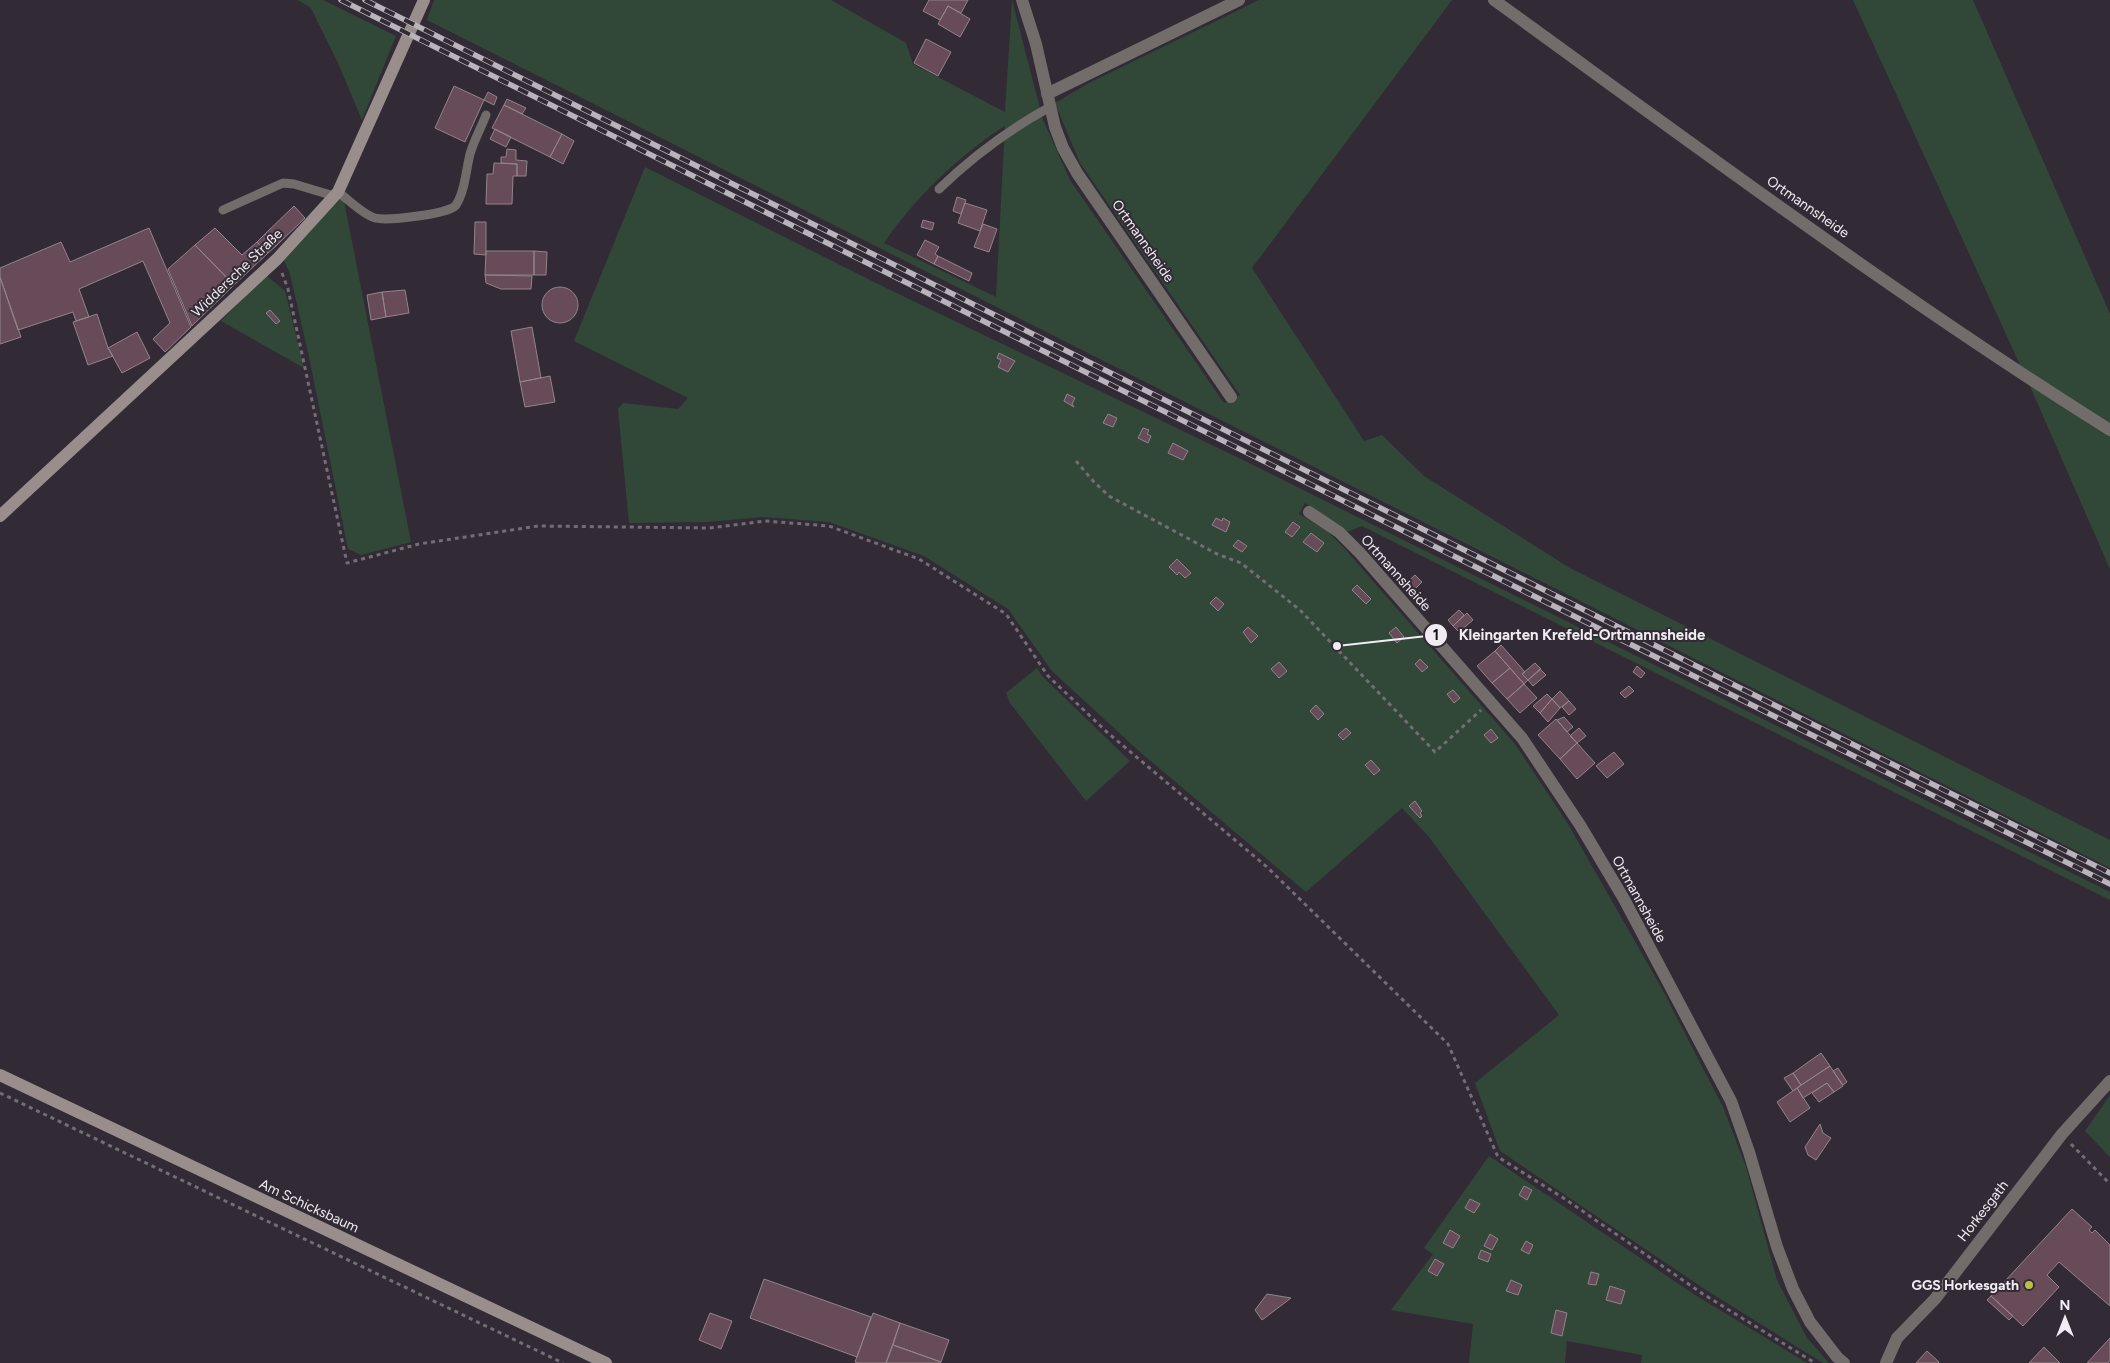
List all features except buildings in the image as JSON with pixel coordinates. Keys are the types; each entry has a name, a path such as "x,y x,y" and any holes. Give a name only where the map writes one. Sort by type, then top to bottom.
{"street":[{"name":"Widdersche Straße","path":"0,516 277,259 336,194 424,0"},
{"name":"Ortmannsheide","path":"1022,0 1036,44 1050,108 1063,148 1078,173 1231,397"},
{"path":"1047,94 1239,0"},
{"name":"Ortmannsheide","path":"1494,0 1740,178 1950,326 2036,384 2110,430"},
{"name":"Ortmannsheide","path":"1309,512 1339,532 1360,554 1522,738 1580,825 1624,899 1731,1101 1749,1152 1776,1247 1793,1289 1810,1322 1837,1357 1844,1363"},
{"name":"Am Schicksbaum","path":"0,1075 606,1363"},
{"name":"Horkesgath","path":"1886,1363 1886,1359 1897,1338 1935,1299 2062,1134 2110,1081"}],"lane":[{"path":"939,189 986,147 1016,126 1050,108"},
{"path":"223,210 283,183 336,194 367,214 382,219 407,218 450,211 456,207 471,151 486,115"}],"path":[{"path":"277,259 288,289 347,563 418,544 538,526 709,528 765,521 829,526 919,559 1006,614 1048,676 1108,733 1267,867 1448,1044 1498,1157 1565,1199 1703,1294 1815,1363"},
{"path":"1076,461 1109,496 1217,554 1242,563 1286,598 1300,610 1435,752 1490,702"},
{"path":"0,1093 563,1363"},
{"path":"2062,1134 2110,1184"}],"green space":[{"path":"298,0 323,0 396,36 362,120 338,63 311,8"},
{"path":"434,0 831,0 906,43 913,64 1005,112 1012,0 1043,120 1070,180 1224,403 1240,395 1080,163 1055,103 1089,83 1259,0 1452,0 1252,268 1364,441 1382,435 1424,476 1570,568 2110,840 2110,868 427,20","holes":["1005,126 996,297 884,243 896,226 939,178 971,150"]},
{"path":"1853,0 1973,0 2110,314 2110,424 2021,367"},
{"path":"645,167 880,285 1247,462 2110,892 2110,900 1362,526 1347,532 1305,503 1299,514 1326,530 1345,549 1515,744 1568,824 1661,987 1723,1107 1746,1167 1777,1280 1807,1338 1829,1363 1823,1363 1703,1288 1500,1151 1475,1083 1559,1015 1429,837 1402,808 1306,892 1140,752 1052,671 1008,609 924,556 829,522 763,517 708,522 629,523 618,409 623,403 678,409 688,398 574,341"},
{"path":"343,196 411,542 361,555 348,549 309,357 290,274 283,258"},
{"path":"266,275 285,291 304,368 221,321"},
{"path":"2029,384 2110,435 2110,569"},
{"path":"1037,668 1042,676 1130,761 1086,801 1010,703 1006,693"},
{"path":"2110,1095 2110,1157 2085,1131"},
{"path":"1489,1156 1695,1295 1807,1363 1641,1363 1642,1355 1567,1341 1565,1363 1469,1363 1473,1324 1391,1310 1433,1254 1424,1248"}],"railway":[{"path":"341,0 2110,884"},
{"path":"365,0 2110,873"}],"place":[{"name":"Kleingarten Krefeld-Ortmannsheide","path":"1337,646"},
{"name":"GGS Horkesgath","path":"2029,1285"}]}
